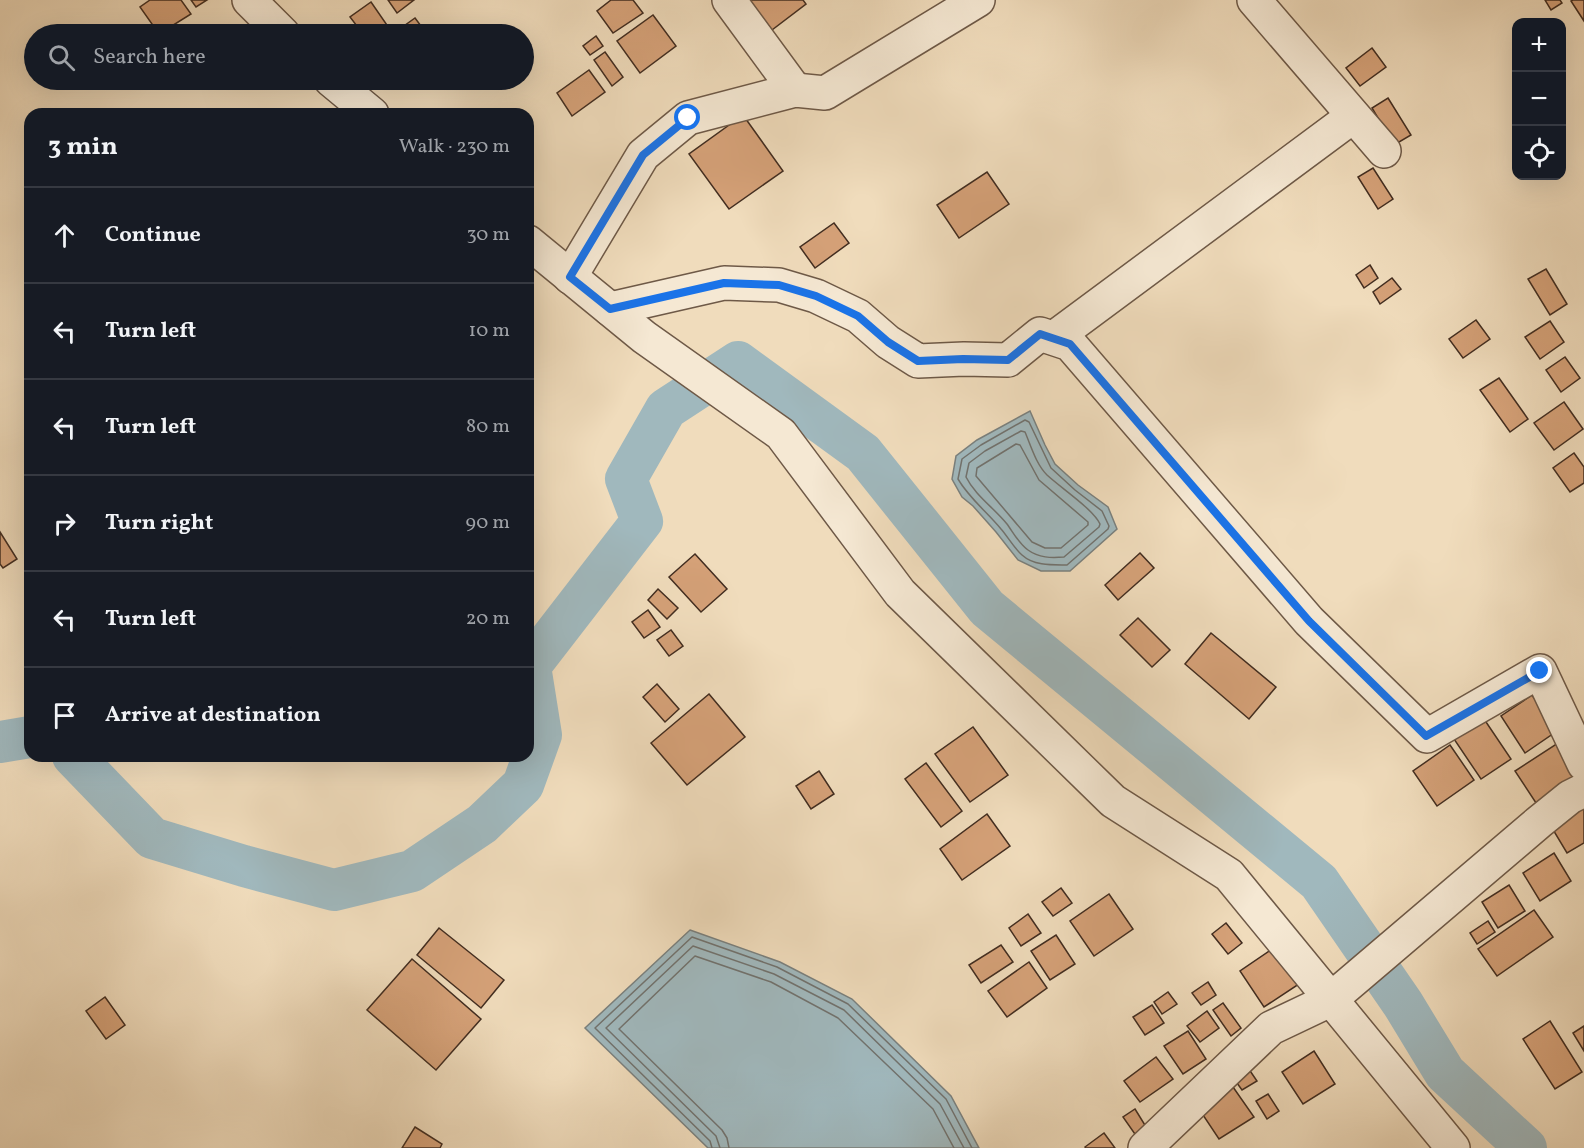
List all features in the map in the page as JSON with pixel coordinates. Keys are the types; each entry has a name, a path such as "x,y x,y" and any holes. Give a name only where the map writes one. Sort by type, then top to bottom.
{"street":[{"path":"249,0 273,24"},
{"path":"729,0 795,90"},
{"path":"570,277 643,155 688,118 795,90 825,93 978,0"},
{"path":"1254,0 1352,117 1384,151"},
{"path":"343,90 365,108"},
{"path":"1054,338 1352,117"},
{"path":"534,247 644,336 781,434 900,593 1113,801 1229,875 1453,1148"},
{"path":"610,309 724,283 779,285 816,296 858,316 888,342 918,361 1008,360 1040,334 1070,344 1309,621 1426,736 1540,671 1584,764"},
{"path":"1145,1148 1271,1028 1330,1000 1547,816 1570,797 1584,790"}],"water":[{"path":"1030,411 1055,464 1078,485 1108,507 1117,529 1070,571 1041,571 1018,560 973,506 962,497 952,479 956,456 977,440"},
{"path":"690,930 780,962 852,999 951,1096 979,1148 708,1148 585,1028"}],"building":[{"path":"150,0 181,0 191,14 175,24 152,24 140,7"},
{"path":"191,0 207,0 196,7"},
{"path":"388,0 414,0 397,13"},
{"path":"611,0 633,0 643,13 613,33 597,11"},
{"path":"744,0 803,0 806,4 768,33"},
{"path":"1545,0 1560,0 1562,3 1551,10"},
{"path":"1584,0 1584,21 1571,1"},
{"path":"371,2 386,24 355,24 350,17"},
{"path":"653,15 676,46 640,73 617,41"},
{"path":"415,18 420,24 407,24"},
{"path":"596,36 603,46 590,55 583,46"},
{"path":"1372,48 1386,67 1360,86 1346,68"},
{"path":"605,52 623,77 612,86 594,60"},
{"path":"589,70 605,92 572,116 557,93"},
{"path":"1388,98 1411,135 1394,145 1372,108"},
{"path":"743,115 783,171 729,209 689,154"},
{"path":"1373,168 1393,199 1378,209 1358,177"},
{"path":"987,172 1009,204 959,238 937,205"},
{"path":"834,223 849,243 815,268 800,247"},
{"path":"1370,265 1378,278 1364,288 1356,275"},
{"path":"1546,269 1567,304 1550,315 1528,279"},
{"path":"1392,278 1401,289 1380,304 1373,292"},
{"path":"1476,320 1490,339 1463,358 1449,339"},
{"path":"1550,321 1564,342 1540,359 1525,337"},
{"path":"1565,357 1580,378 1561,392 1546,370"},
{"path":"1499,378 1528,419 1510,432 1480,390"},
{"path":"1564,402 1583,429 1554,450 1534,423"},
{"path":"1574,453 1584,467 1584,483 1570,492 1553,468"},
{"path":"0,532 17,559 3,568 0,564"},
{"path":"1140,553 1154,568 1118,600 1105,585"},
{"path":"695,554 727,589 701,612 669,577"},
{"path":"658,589 678,608 667,619 648,600"},
{"path":"648,610 660,627 644,638 632,622"},
{"path":"1138,618 1170,650 1152,667 1120,635"},
{"path":"671,630 683,646 669,656 657,640"},
{"path":"1211,633 1276,687 1249,719 1185,664"},
{"path":"657,684 679,709 665,722 643,697"},
{"path":"709,694 745,737 687,785 651,743"},
{"path":"1532,695 1557,731 1525,753 1501,716"},
{"path":"1484,719 1511,759 1481,779 1454,739"},
{"path":"973,727 1008,775 970,802 935,754"},
{"path":"1558,743 1581,778 1538,806 1515,771"},
{"path":"1450,745 1474,780 1437,806 1413,771"},
{"path":"926,763 962,811 941,827 905,779"},
{"path":"819,771 834,794 811,809 796,786"},
{"path":"1584,802 1584,843 1567,853 1549,823"},
{"path":"987,814 1010,846 962,880 940,849"},
{"path":"1554,853 1571,881 1540,901 1523,873"},
{"path":"1509,885 1525,911 1498,928 1482,902"},
{"path":"1061,888 1072,903 1053,916 1042,902"},
{"path":"1109,894 1133,929 1094,956 1070,921"},
{"path":"1534,910 1553,937 1497,976 1478,949"},
{"path":"1028,914 1041,933 1021,946 1009,928"},
{"path":"1488,921 1495,932 1477,944 1470,933"},
{"path":"1226,923 1242,943 1228,954 1212,934"},
{"path":"439,928 504,980 481,1008 417,955"},
{"path":"1056,935 1075,964 1050,980 1031,951"},
{"path":"1001,945 1013,962 981,983 969,965"},
{"path":"1278,945 1302,982 1264,1007 1240,971"},
{"path":"412,959 481,1019 436,1070 367,1010"},
{"path":"1029,962 1047,988 1007,1017 988,991"},
{"path":"1208,982 1216,995 1201,1005 1192,993"},
{"path":"1168,992 1177,1004 1162,1014 1154,1002"},
{"path":"105,997 125,1025 106,1039 86,1011"},
{"path":"1223,1003 1241,1028 1231,1036 1213,1010"},
{"path":"1152,1005 1164,1023 1145,1035 1133,1017"},
{"path":"1207,1011 1219,1028 1200,1042 1187,1026"},
{"path":"1550,1021 1582,1072 1555,1089 1523,1039"},
{"path":"1584,1026 1584,1051 1573,1033"},
{"path":"1188,1031 1206,1059 1183,1074 1164,1046"},
{"path":"1314,1051 1335,1084 1303,1104 1282,1072"},
{"path":"1156,1057 1173,1079 1140,1102 1124,1081"},
{"path":"1244,1062 1257,1081 1242,1090 1229,1072"},
{"path":"1233,1087 1254,1117 1219,1139 1199,1109"},
{"path":"1268,1094 1279,1111 1267,1119 1256,1101"},
{"path":"1135,1109 1148,1130 1137,1137 1123,1117"},
{"path":"415,1127 442,1144 440,1148 402,1148"},
{"path":"1104,1133 1115,1148 1085,1147"}],"waterway":[{"path":"534,661 642,521 626,479 666,409 738,362 863,453 987,608 1319,882 1403,1004 1445,1073 1526,1148"},
{"path":"534,691 541,735 534,754"},
{"path":"0,742 24,738"},
{"path":"79,762 152,838 334,890 412,871 482,824 523,785 531,762"}],"route":[{"path":"688,118 643,155 570,277 610,309 724,283 779,285 816,296 858,316 888,342 918,361 1008,360 1040,334 1070,344 1309,621 1426,736 1540,671"}]}
